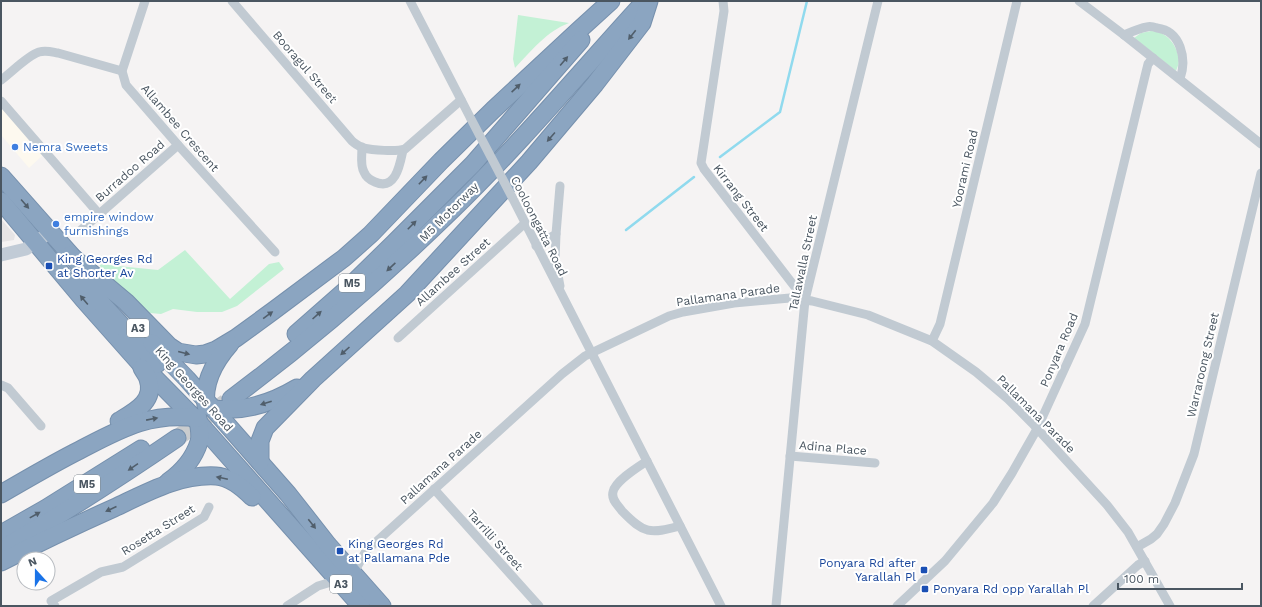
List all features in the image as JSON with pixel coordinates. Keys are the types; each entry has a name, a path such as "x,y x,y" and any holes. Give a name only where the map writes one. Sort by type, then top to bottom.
{"highway":[{"path":"70,255 126,302 169,346 178,352 196,355 205,354 216,350 236,338 349,253 371,234 441,161 493,110 578,31 613,1"},
{"name":"M5 Motorway","path":"613,1 552,75 473,164 346,290 226,396 262,376 373,284 453,209 528,131 645,1"},
{"path":"260,462 260,441 265,428 313,379 407,294 529,162 595,84 642,23 649,1"},
{"name":"King Georges Road","path":"1,176 70,255 187,379 202,413 297,534 321,561 346,577 382,606"},
{"name":"King Georges Road","path":"1,201 83,299 138,361 173,396 229,428 260,462 346,577 361,606"},
{"path":"160,488 175,477 185,467 193,455 199,442 206,384 215,364 223,352 236,338"},
{"path":"1,494 138,410 146,401 149,392 149,380 138,361"},
{"path":"29,477 117,430 142,421 171,416 258,406 281,397 313,379"},
{"path":"202,413 276,496 321,561"},
{"name":"M5","path":"1,534 174,433 77,504 1,549"},
{"path":"1,562 84,521 176,481 193,477 216,476 229,480 247,492 263,509 297,534"}],"street":[{"path":"1,80 32,56 39,52 48,51 58,52 122,71 145,1"},
{"name":"Booragul Street","path":"232,1 352,141 362,147"},
{"name":"Cooloongatta Road","path":"410,1 721,606"},
{"name":"Kirrang Street","path":"723,1 724,11 701,163 704,170 806,300"},
{"name":"Tallawalla Street","path":"776,606 806,300 878,1"},
{"name":"Yoorami Road","path":"932,341 940,324 1017,1"},
{"path":"1079,1 1261,144"},
{"path":"1124,35 1148,26 1165,29 1175,38 1182,54 1184,69 1180,79"},
{"name":"Ponyara Road","path":"897,606 945,561 983,516 1012,473 1037,429 1085,324 1148,64 1153,58"},
{"name":"Allambee Crescent","path":"122,71 126,85 275,252"},
{"path":"403,150 396,175 389,182 384,184 378,183 367,177 362,166 362,147 403,150 461,100"},
{"path":"1,102 99,214"},
{"name":"Burradoo Road","path":"80,231 178,145"},
{"name":"Warraroong Street","path":"1137,547 1157,534 1164,524 1175,503 1194,454 1261,173"},
{"path":"560,186 555,260 561,295"},
{"name":"Allambee Street","path":"398,338 524,224"},
{"path":"1,255 26,249 50,232"},
{"path":"536,246 556,234"},
{"name":"Pallamana Parade","path":"346,577 366,551 562,374 585,356 669,316 683,312 734,303 790,298 832,305 868,315 898,326 932,341 976,372 1008,399 1107,505 1128,532 1170,606"},
{"path":"1,385 8,388 41,426"},
{"name":"Adina Place","path":"790,456 875,463"},
{"path":"647,461 635,468 615,486 613,498 616,504 633,522 641,528 651,531 664,531 680,526"},
{"name":"Tarrilli Street","path":"434,489 539,606"},
{"name":"Rosetta Street","path":"53,604 101,572 123,567 204,517 209,507"},
{"path":"1093,606 1138,565 1145,561"},
{"path":"287,606 318,586 346,577"}],"shaded area":[{"path":"1,106 42,156 29,168 1,135"},
{"path":"1,219 15,235 14,240 1,242"}],"green space":[{"path":"518,15 569,23 546,36 515,68 513,59"},
{"path":"1151,31 1162,34 1171,40 1178,55 1179,61 1176,71 1134,38 1141,33"},
{"path":"185,250 230,299 269,264 279,262 284,269 237,306 222,312 197,312 173,309 161,314 150,313 103,271 99,264 158,270"}],"waterway":[{"path":"720,157 780,112 807,1"},
{"path":"626,230 694,177"}],"tunnel":[{"path":"177,438 226,402"}],"place":[{"name":"Nemra Sweets","path":"15,147"},
{"name":"empire window furnishings","path":"56,224"},
{"name":"King Georges Rd at Shorter Av","path":"49,266"},
{"name":"King Georges Rd at Pallamana Pde","path":"340,551"},
{"name":"Ponyara Rd after Yarallah Pl","path":"924,570"},
{"name":"Ponyara Rd opp Yarallah Pl","path":"925,589"}]}
